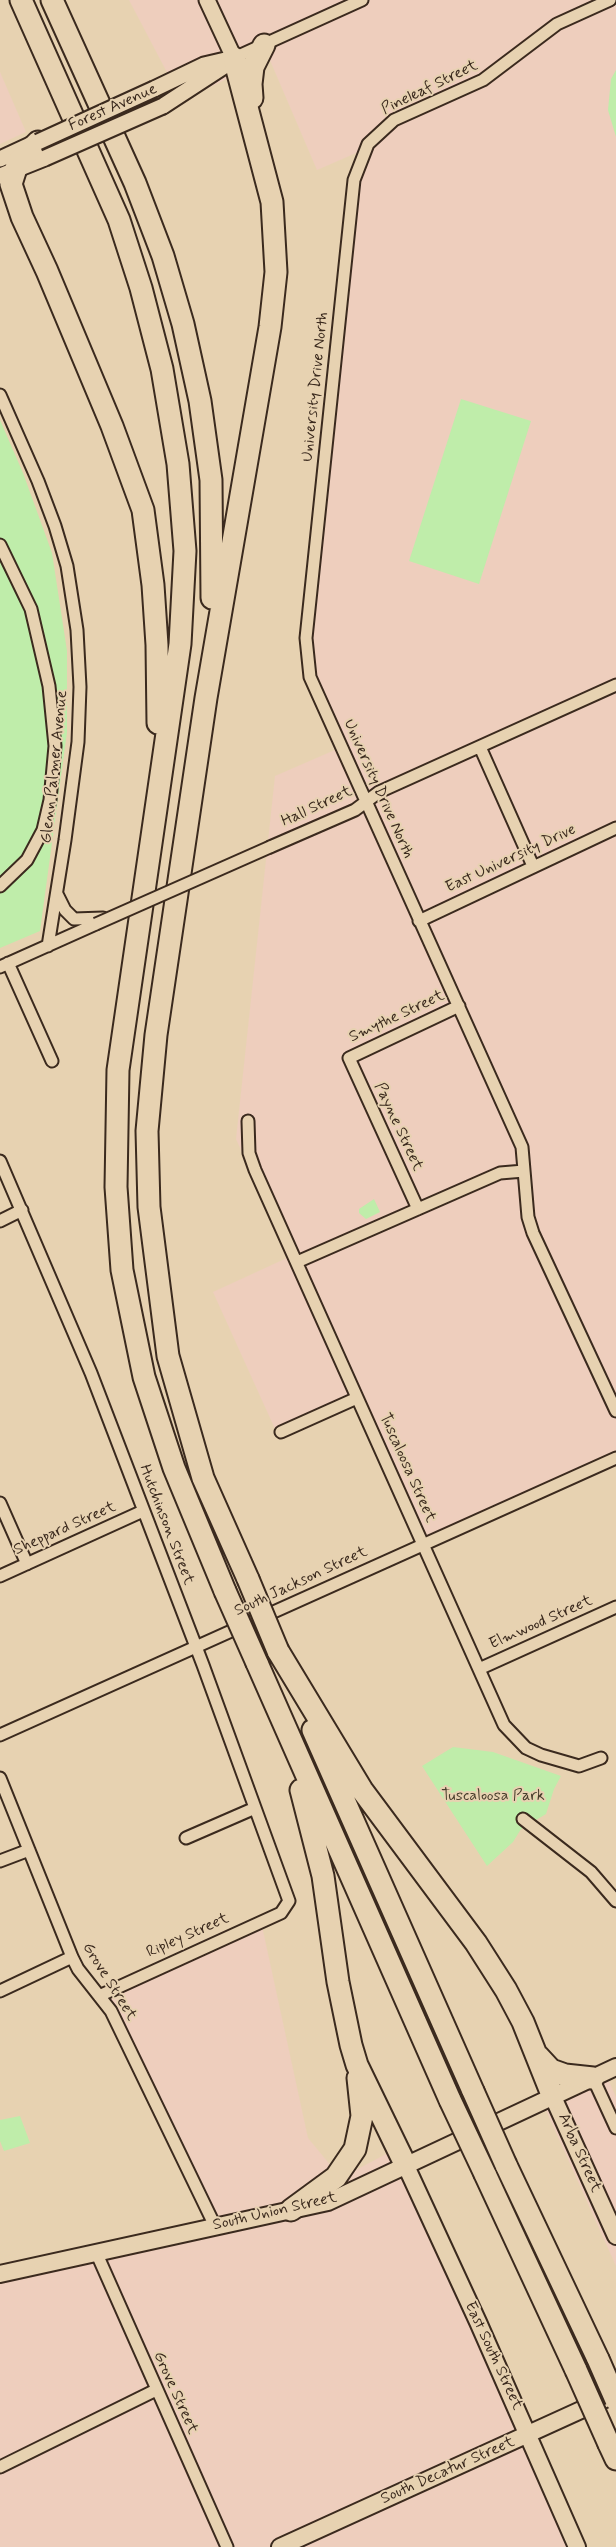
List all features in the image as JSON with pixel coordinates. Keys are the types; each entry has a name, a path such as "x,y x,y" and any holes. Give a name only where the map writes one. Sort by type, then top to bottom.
{"highway":[{"path":"20,0 119,220 141,288 162,369 178,464 185,551 180,644 118,1070 116,1187 122,1270 147,1386 174,1468 225,1591 450,2100 612,2451"},
{"path":"52,0 136,183 163,256 188,343 200,401 211,480 213,575 206,698"},
{"path":"255,136 250,84 253,67 264,45"},
{"path":"234,58 272,202 276,272 268,336 206,698 156,1035 148,1131 148,1207 168,1356 204,1478 278,1651 506,2165 616,2400"},
{"path":"42,150 5,169 14,195 112,426 143,510 153,586 157,645 158,727 153,821"},
{"path":"0,205 34,243"},
{"path":"278,1651 362,1790 491,1966 523,2022 554,2097"},
{"path":"280,1716 323,1876 340,1991 357,2065 362,2116 355,2148 348,2163 336,2177 291,2210"},
{"path":"536,2054 551,2070 565,2075 593,2078"},
{"path":"357,2065 406,2166"}],"main road":[{"name":"South Union Street","path":"0,2274 336,2199 616,2067"},
{"name":"Arba Street","path":"554,2097 616,2236"},
{"name":"East South Street","path":"406,2166 528,2434 577,2547"},
{"name":"South Decatur Street","path":"280,2547 616,2394"}],"street":[{"path":"207,0 234,58"},
{"name":"Forest Avenue","path":"42,150 154,89 204,65 234,58 362,0"},
{"name":"Pineleaf Street","path":"368,144 394,120 483,80 557,24 610,0"},
{"name":"Forest Avenue","path":"42,150 163,106 226,66 234,58"},
{"name":"University Drive North","path":"368,144 354,180 306,638 310,677 522,1147 528,1218 532,1233 616,1411"},
{"name":"Glenn Palmer Avenue","path":"0,395 38,481 55,526 67,566 77,630 80,687 78,742 48,946"},
{"path":"0,545 30,609 49,686 55,746 50,800 43,830 27,860 0,886"},
{"name":"Hall Street","path":"4,965 355,810 379,792 616,685"},
{"path":"480,746 533,866"},
{"name":"East University Drive","path":"419,920 616,828"},
{"name":"Hall Street","path":"57,894 65,910 74,919 112,917"},
{"path":"4,965 52,1061"},
{"name":"Smythe Street","path":"349,1058 459,1006"},
{"name":"Payne Street","path":"349,1058 418,1209"},
{"name":"Tuscaloosa Street","path":"248,1121 248,1153 504,1725 526,1748 541,1755 579,1766 601,1758"},
{"name":"Hutchinson Street","path":"0,1161 91,1373 288,1894 288,1905"},
{"path":"297,1262 500,1173 524,1171"},
{"path":"0,1221 22,1210"},
{"path":"281,1432 357,1398"},
{"name":"South Jackson Street","path":"0,1735 616,1458"},
{"path":"0,1503 27,1564"},
{"name":"Sheppard Street","path":"0,1576 143,1511"},
{"name":"Elmwood Street","path":"479,1669 616,1607"},
{"name":"Grove Street","path":"0,1778 72,1957 111,2011 215,2226"},
{"path":"186,1838 255,1808"},
{"path":"523,1818 590,1872 616,1901"},
{"path":"0,1862 28,1850"},
{"name":"Ripley Street","path":"99,1996 281,1913 288,1905"},
{"path":"0,1991 72,1957"},
{"path":"593,2078 616,2128"},
{"name":"Grove Street","path":"96,2252 227,2547"},
{"path":"0,2467 156,2390"}],"shaded area":[{"path":"129,0 616,0 616,1450 426,1537 361,1391 275,1429 213,1292 289,1257 236,1139 275,776 344,746 312,676 309,641 357,178 370,147 317,170 269,58 182,101"},
{"path":"0,72 26,132 0,144"},
{"path":"262,1926 308,2138 341,2178 403,2145 584,2547 0,2547 0,2268 208,2221 108,1995"},
{"path":"608,2079 616,2097 616,2266 545,2108"}],"green space":[{"path":"616,70 616,137 608,110 611,79"},
{"path":"461,399 531,421 479,584 409,561"},
{"path":"0,420 23,473 52,553 67,651 67,732 40,931 0,948"},
{"path":"374,1199 380,1212 366,1219 359,1213 359,1209"},
{"name":"Tuscaloosa Park","path":"453,1747 493,1752 561,1776 554,1789 546,1814 521,1829 513,1842 487,1866 422,1766"},
{"path":"20,2116 30,2143 4,2151 0,2141 0,2120"}]}
